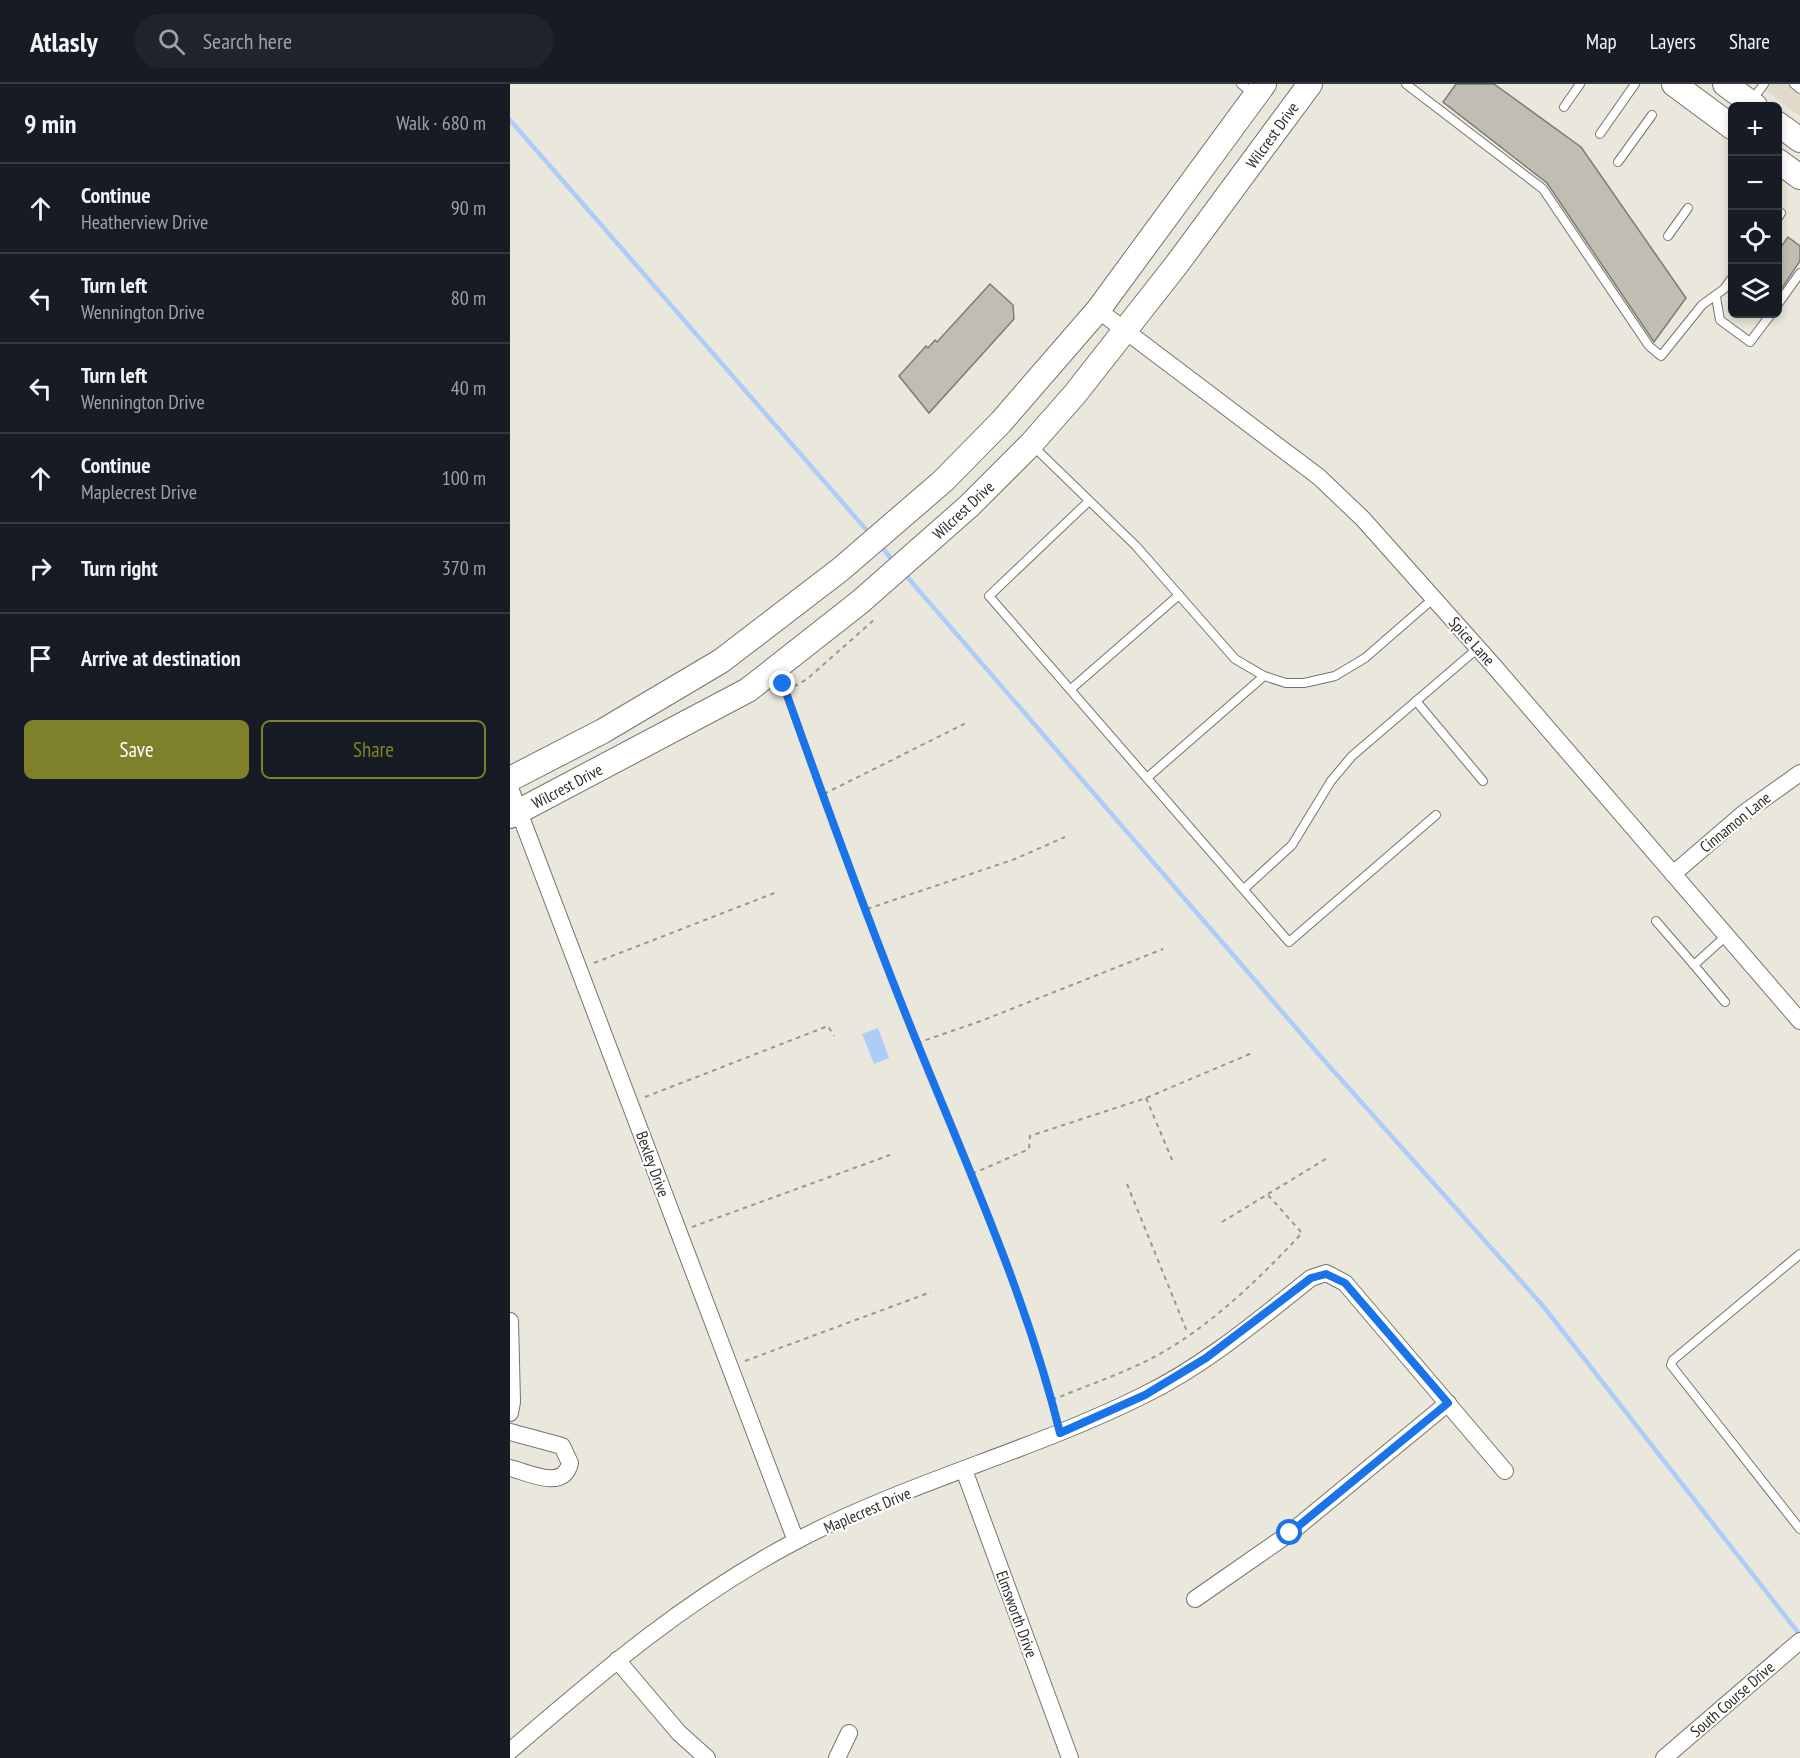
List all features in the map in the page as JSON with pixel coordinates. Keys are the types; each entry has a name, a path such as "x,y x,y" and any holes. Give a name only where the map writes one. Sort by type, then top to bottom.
{"main road":[{"name":"Wilcrest Drive","path":"515,813 748,690 866,596 969,506 1031,444 1126,330 1310,84"},
{"path":"1674,84 1728,125"},
{"path":"1725,84 1756,98"},
{"name":"Wilcrest Drive","path":"510,779 674,691 721,661 841,569 902,517 979,445 1098,310 1254,88"},
{"path":"1254,88 1287,114"},
{"path":"1782,127 1800,140"},
{"path":"1782,164 1800,177"},
{"path":"674,691 676,728"}],"street":[{"name":"Spice Lane","path":"1098,310 1319,477 1363,519 1478,648 1800,1021"},
{"name":"Cinnamon Lane","path":"1673,874 1744,813 1800,773"},
{"name":"Bexley Drive","path":"510,788 515,813 580,968 796,1541"},
{"name":"Maplecrest Drive","path":"510,1751 617,1660 706,1592 796,1541 898,1495 1060,1433 1145,1395 1206,1358 1311,1278 1326,1274 1345,1283 1505,1471"},
{"path":"510,1321 513,1402 510,1413"},
{"path":"1195,1599 1290,1533 1448,1403"},
{"path":"510,1432 562,1446 570,1463 568,1472 561,1478 552,1479 510,1468"},
{"name":"Elmsworth Drive","path":"964,1470 1070,1758"},
{"name":"South Course Drive","path":"1664,1758 1800,1641"},
{"path":"617,1660 679,1733 707,1758"},
{"path":"837,1758 849,1734"}],"lane":[{"path":"1406,84 1543,189 1649,346 1661,356 1702,305 1716,297 1728,283"},
{"path":"1564,107 1580,84"},
{"path":"1600,134 1635,84"},
{"path":"1794,84 1800,89"},
{"path":"1618,162 1652,115"},
{"path":"1668,236 1688,208"},
{"path":"1782,298 1800,273"},
{"path":"1716,297 1720,320 1750,342 1768,318"},
{"path":"1031,444 1136,546 1235,659 1264,676 1286,683 1304,683 1335,676 1365,658 1434,598"},
{"path":"1089,501 989,596 1289,942 1436,816"},
{"path":"1071,689 1179,595"},
{"path":"1244,889 1292,844 1340,768 1478,648"},
{"path":"1148,777 1264,676"},
{"path":"1416,701 1483,781"},
{"path":"1656,921 1725,1002"},
{"path":"1694,965 1726,936"},
{"path":"1800,1254 1673,1360 1671,1365 1800,1529"}],"path":[{"path":"786,691 807,679 875,619"},
{"path":"773,671 786,691 917,1043 972,1174 1031,1331 1060,1433"},
{"path":"824,794 966,723"},
{"path":"867,909 1015,859 1065,837"},
{"path":"580,968 777,892"},
{"path":"917,1043 981,1021 1163,950"},
{"path":"631,1103 828,1026 834,1036"},
{"path":"972,1174 1029,1149 1030,1136 1146,1098 1252,1053"},
{"path":"1146,1098 1173,1162"},
{"path":"678,1232 890,1155"},
{"path":"1222,1222 1329,1157"},
{"path":"1127,1184 1188,1335"},
{"path":"1052,1400 1154,1357 1188,1335 1256,1281 1302,1233 1268,1195"},
{"path":"730,1367 931,1292"}],"shaded area":[{"path":"1757,84 1800,84 1800,116"}],"water":[{"path":"878,1028 889,1058 874,1064 862,1034"}],"building":[{"path":"1456,84 1494,84 1581,147 1686,298 1654,342 1547,183 1443,102"},
{"path":"1788,237 1800,246 1800,261 1782,288 1782,264 1782,245"},
{"path":"990,284 1013,305 1014,319 929,413 899,376 926,346 928,348 935,340 937,342"}],"waterway":[{"path":"510,120 870,534"},
{"path":"880,545 894,562"},
{"path":"903,572 1322,1058 1543,1306 1800,1635"}],"route":[{"path":"783,684 917,1043 972,1174 1031,1331 1060,1433 1145,1395 1235,1338 1311,1278 1326,1274 1345,1283 1448,1403 1290,1533"}]}
